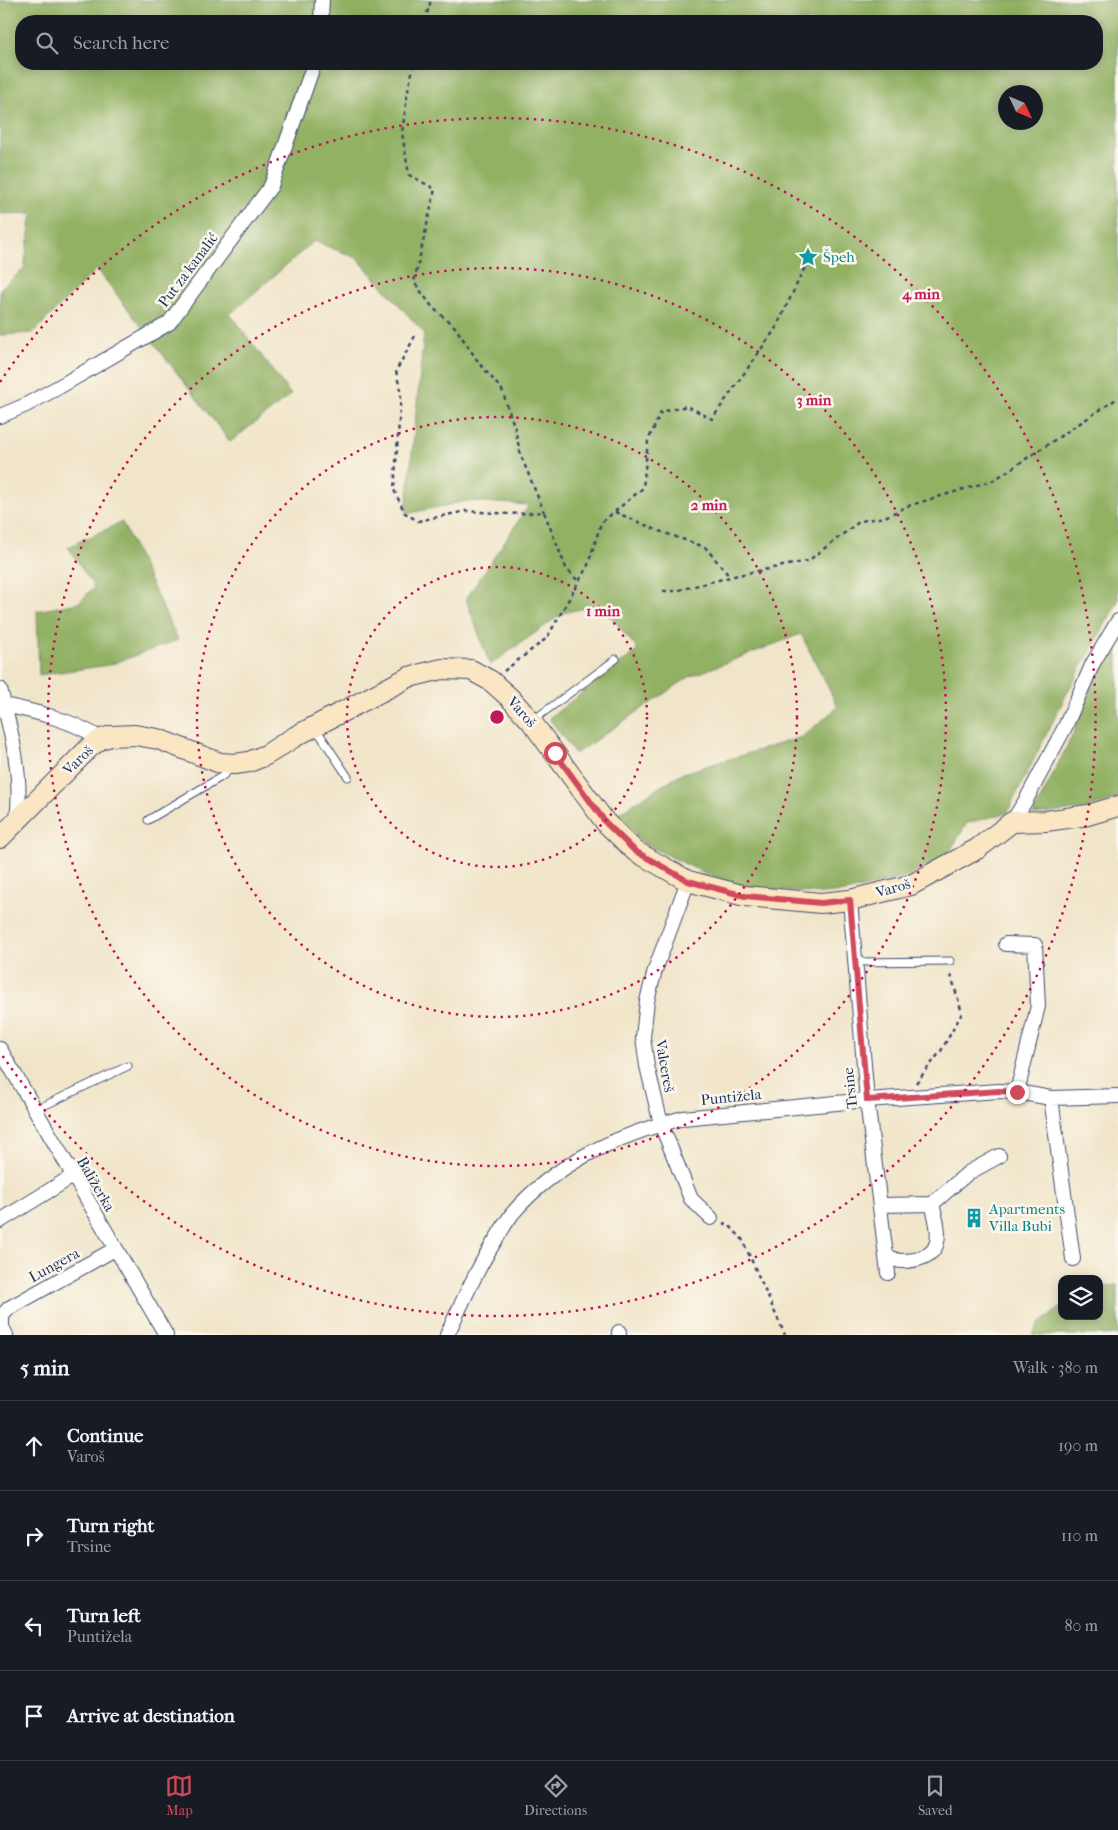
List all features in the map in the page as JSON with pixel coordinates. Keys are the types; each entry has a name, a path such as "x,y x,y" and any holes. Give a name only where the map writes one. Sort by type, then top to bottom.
{"main road":[{"name":"Varoš","path":"0,838 90,747 101,739 122,735 150,738 220,763 235,764 249,762 266,755 410,677 442,669 471,670 491,681 532,721 606,823 635,851 688,881 745,896 821,903 850,900 911,885 976,849 1012,822"},
{"path":"1012,822 1046,822 1088,815 1118,806"}],"street":[{"path":"321,15 322,0"},
{"name":"Put za kanalić","path":"0,416 26,405 169,323 271,186 312,70"},
{"path":"1012,822 1026,800 1065,727 1093,663 1118,621"},
{"path":"0,689 2,705 14,746 20,800 18,820"},
{"path":"2,705 40,713 85,730 101,739"},
{"name":"Valcereš","path":"688,881 654,970 647,1001 643,1037 647,1066 661,1124 691,1199 711,1218"},
{"name":"Trsine","path":"850,900 867,1100 888,1273"},
{"path":"1006,944 1035,945 1038,1006 1017,1092"},
{"name":"Baližerka","path":"0,1049 166,1335"},
{"name":"Puntižela","path":"447,1335 480,1264 512,1214 549,1178 599,1147 661,1124 684,1118 867,1100 999,1091 1051,1098 1118,1096"},
{"path":"1051,1098 1072,1259"},
{"path":"881,1205 932,1204 968,1174 998,1156"},
{"path":"0,1221 73,1176"},
{"path":"887,1256 901,1261 921,1259 932,1252 937,1243 938,1226 932,1204"},
{"name":"Lungera","path":"6,1335 2,1326 2,1316 9,1308 115,1249"}],"lane":[{"path":"532,721 616,659"},
{"path":"315,727 348,776"},
{"path":"148,820 221,778 235,764"},
{"path":"856,962 950,961"},
{"path":"34,1110 128,1066"}],"path":[{"path":"427,15 431,0"},
{"path":"413,70 402,133 409,175 435,189 414,282 433,308 455,327 479,363 502,390 516,429 521,456 566,568 579,582"},
{"path":"491,681 546,638 588,565 601,523 643,488 648,441 662,412 687,406 712,419 776,328 805,267"},
{"path":"415,336 396,371 401,394 394,490 405,513 418,521 466,511 510,514 544,512"},
{"path":"663,591 675,591 730,576 808,561 860,521 885,518 908,506 994,480 1118,398"},
{"path":"615,512 659,531 705,547 730,576"},
{"path":"906,1097 941,1051 962,1013 951,976"},
{"path":"711,1218 729,1225 742,1239 785,1335"}],"green space":[{"path":"0,0 1118,0 1118,601 1065,697 1007,813 967,823 947,856 907,877 845,892 822,894 742,888 694,868 643,843 617,814 680,774 802,737 838,707 801,634 689,677 575,754 549,718 638,650 601,604 563,613 490,665 466,599 529,505 467,501 406,514 424,333 357,258 314,241 230,314 291,395 230,442 97,269 33,333 0,335 0,289 24,269 32,213 0,214"},
{"path":"122,522 178,640 109,665 39,675 37,611 78,603 94,587 68,547"},
{"path":"1117,648 1118,799 1084,809 1033,815 1072,736 1098,670"},
{"path":"1118,1285 1118,1335 1033,1335 1039,1323 1058,1310 1058,1320 1103,1320 1103,1287"}],"place":[{"name":"Špeh","path":"808,257"},
{"name":"Apartments Villa Bubi","path":"974,1218"}],"route":[{"path":"555,753 606,823 635,851 688,881 745,896 821,903 850,900 867,1100 999,1091 1017,1092"}]}
